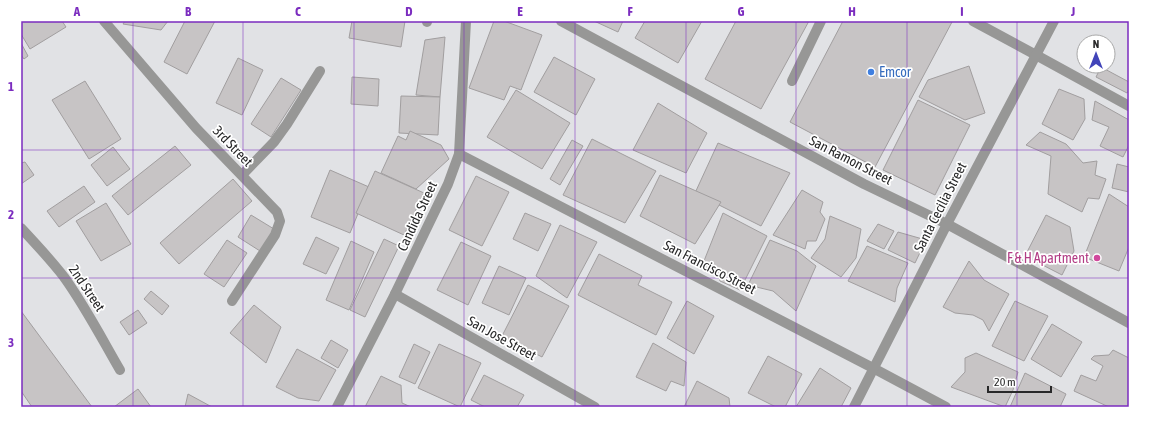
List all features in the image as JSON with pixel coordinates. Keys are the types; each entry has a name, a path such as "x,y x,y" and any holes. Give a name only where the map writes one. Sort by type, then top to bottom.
{"street":[{"name":"3rd Street","path":"104,21 196,128 277,212 280,221 275,235 232,301"},
{"name":"Candida Street","path":"337,407 395,294 448,184 459,154 466,21"},
{"name":"San Ramon Street","path":"561,21 864,184 947,224 1129,323"},
{"path":"792,81 821,21"},
{"path":"973,21 1129,106"},
{"name":"Santa Cecilia Street","path":"854,407 947,224 1054,21"},
{"path":"242,175 274,142 320,71"},
{"name":"San Francisco Street","path":"459,154 946,407"},
{"name":"2nd Street","path":"21,228 64,277 87,312 120,370"},
{"name":"San Jose Street","path":"395,294 595,407"}],"building":[{"path":"21,21 62,21 66,27 30,49 21,34"},
{"path":"125,21 168,21 161,30 123,24"},
{"path":"185,21 215,21 187,74 164,62"},
{"path":"352,21 405,21 401,47 349,38"},
{"path":"494,21 504,21 542,35 521,90 510,86 504,100 469,88"},
{"path":"594,21 623,21 618,32"},
{"path":"645,21 702,21 678,63 635,38"},
{"path":"736,21 809,21 761,109 705,79"},
{"name":"Emcor","path":"843,21 952,22 875,167 790,122"},
{"path":"445,37 440,97 416,95 425,40"},
{"path":"21,43 28,56 24,59 21,55"},
{"path":"554,57 595,79 576,115 534,92"},
{"path":"238,58 263,70 242,115 216,103"},
{"path":"969,66 985,113 965,120 919,97 928,80"},
{"path":"1098,74 1114,74 1129,82 1129,90 1127,93 1096,77"},
{"path":"352,77 379,79 378,106 351,104"},
{"path":"281,78 301,90 271,137 251,124"},
{"path":"85,81 121,139 89,159 52,100"},
{"path":"1059,89 1084,99 1085,119 1073,140 1042,124"},
{"path":"516,90 570,123 542,169 487,137"},
{"path":"401,96 440,97 438,135 399,133"},
{"path":"918,100 970,125 935,195 883,170"},
{"path":"1095,101 1129,120 1129,145 1123,157 1100,146 1109,127 1092,120"},
{"path":"658,103 707,133 686,173 633,150"},
{"path":"410,131 441,145 449,159 416,189 381,173 398,136 406,140"},
{"path":"1040,132 1066,144 1083,163 1097,161 1095,175 1106,179 1099,199 1088,198 1082,212 1048,194 1051,156 1026,145"},
{"path":"592,139 656,171 625,223 563,195"},
{"path":"572,140 583,146 560,185 550,179"},
{"path":"718,143 790,173 761,226 695,193"},
{"path":"175,146 191,165 128,215 112,196"},
{"path":"113,147 130,169 107,186 91,165"},
{"path":"25,162 34,175 21,184 21,163"},
{"path":"1117,164 1129,167 1129,192 1112,188"},
{"path":"330,170 369,187 350,233 311,217"},
{"path":"375,171 424,193 404,235 356,213"},
{"path":"660,175 721,202 695,244 640,216"},
{"path":"476,176 509,192 482,246 449,230"},
{"path":"233,179 252,201 179,264 160,243"},
{"path":"84,186 95,202 59,227 47,211"},
{"path":"802,190 823,202 820,212 825,219 816,241 807,241 805,249 773,235"},
{"path":"1109,194 1129,207 1129,247 1119,271 1084,257"},
{"path":"106,203 131,244 101,261 76,221"},
{"path":"525,213 551,224 538,251 513,239"},
{"path":"723,213 767,236 740,290 720,281 717,273 702,266"},
{"path":"251,215 274,229 260,251 238,237"},
{"path":"1046,215 1070,227 1074,251 1062,275 1025,256"},
{"path":"830,216 861,229 856,258 841,277 811,258 825,239"},
{"path":"878,224 894,231 884,249 867,241"},
{"path":"560,225 597,242 567,298 536,276"},
{"path":"898,232 926,240 915,263 888,250"},
{"path":"316,237 339,248 326,274 303,264"},
{"path":"384,239 399,246 365,317 350,310"},
{"path":"227,240 247,253 224,287 204,274"},
{"path":"770,240 797,251 816,266 796,311 773,291 748,285"},
{"path":"351,241 374,252 349,310 326,300"},
{"path":"461,242 491,256 468,305 437,290"},
{"path":"867,246 908,263 897,288 895,302 848,281"},
{"path":"599,254 642,276 638,285 672,302 656,335 578,295"},
{"path":"969,261 984,280 1009,294 989,331 983,320 973,315 955,313 943,307"},
{"path":"499,266 526,278 509,315 482,303"},
{"path":"528,285 569,306 542,357 502,336"},
{"path":"151,291 169,306 162,315 144,299"},
{"path":"687,301 714,316 694,354 667,338"},
{"path":"1015,301 1048,316 1024,361 992,346"},
{"path":"254,305 281,327 266,363 230,333"},
{"path":"138,310 147,323 129,335 120,322"},
{"path":"21,311 92,407 32,407 21,391"},
{"path":"1052,324 1082,342 1061,377 1031,359"},
{"path":"331,340 348,350 338,368 321,358"},
{"path":"653,343 686,362 684,386 671,381 666,391 636,377"},
{"path":"414,344 430,352 415,384 399,377"},
{"path":"439,344 481,363 460,407 418,388"},
{"path":"297,349 336,370 319,401 298,398 276,387"},
{"path":"1113,350 1129,358 1129,407 1109,407 1074,391 1081,375 1096,381 1103,366 1091,359 1094,356 1109,355"},
{"path":"976,353 1018,372 1013,390 1005,407 951,387 965,372 965,358"},
{"path":"768,356 802,374 785,407 776,407 748,393"},
{"path":"820,368 851,388 841,407 796,407"},
{"path":"1025,373 1066,394 1060,407 1010,407"},
{"path":"484,375 524,395 517,407 485,407 471,400"},
{"path":"381,376 401,385 402,403 411,407 365,407"},
{"path":"697,381 729,398 730,407 684,407"},
{"path":"138,389 151,407 114,407"},
{"path":"188,394 212,407 185,407"}],"place":[{"name":"Emcor","path":"871,72"},
{"name":"F & H Apartment","path":"1097,258"}]}
